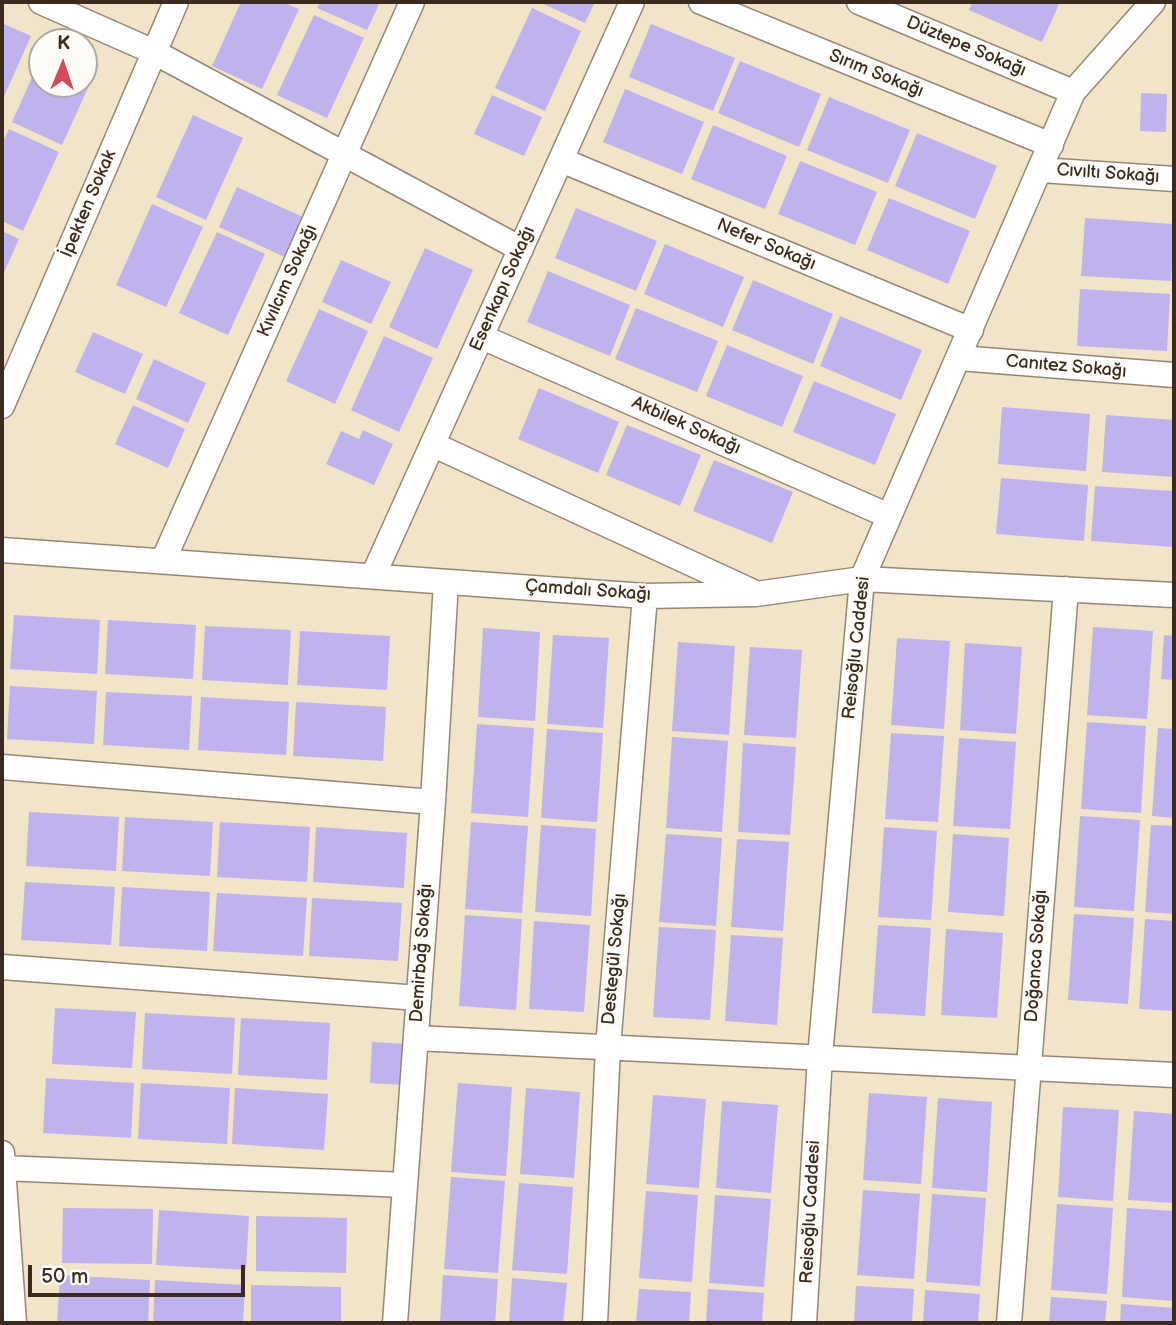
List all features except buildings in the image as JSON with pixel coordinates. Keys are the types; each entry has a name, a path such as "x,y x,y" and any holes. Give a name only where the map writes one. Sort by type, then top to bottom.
{"street":[{"path":"41,2 154,52 521,249"},
{"name":"İpekten Sokak","path":"2,406 176,2"},
{"name":"Kıvılcım Sokağı","path":"163,561 412,2"},
{"name":"Esenkapı Sokağı","path":"373,576 632,2"},
{"name":"Sırım Sokağı","path":"701,2 1051,145"},
{"name":"Düztepe Sokağı","path":"859,2 1073,92"},
{"name":"Reisoğlu Caddesi","path":"804,1323 820,1057 862,579 1073,92 1153,2"},
{"name":"Nefer Sokağı","path":"561,160 971,330"},
{"name":"Cıvıltı Sokağı","path":"1041,170 1174,179"},
{"name":"Akbilek Sokağı","path":"482,337 890,516"},
{"name":"Canıtez Sokağı","path":"959,358 1174,375"},
{"path":"434,444 757,594"},
{"name":"Çamdalı Sokağı","path":"2,550 645,596 757,594 862,579 1174,595"},
{"name":"Demirbağ Sokağı","path":"395,1323 433,802 446,582"},
{"name":"Doğanca Sokağı","path":"1009,1323 1066,589"},
{"name":"Destegül Sokağı","path":"595,1323 608,1047 645,596"},
{"path":"2,767 433,802"},
{"path":"2,967 419,998"},
{"path":"416,1038 1174,1075"},
{"path":"14,1323 3,1161 405,1185"}]}
